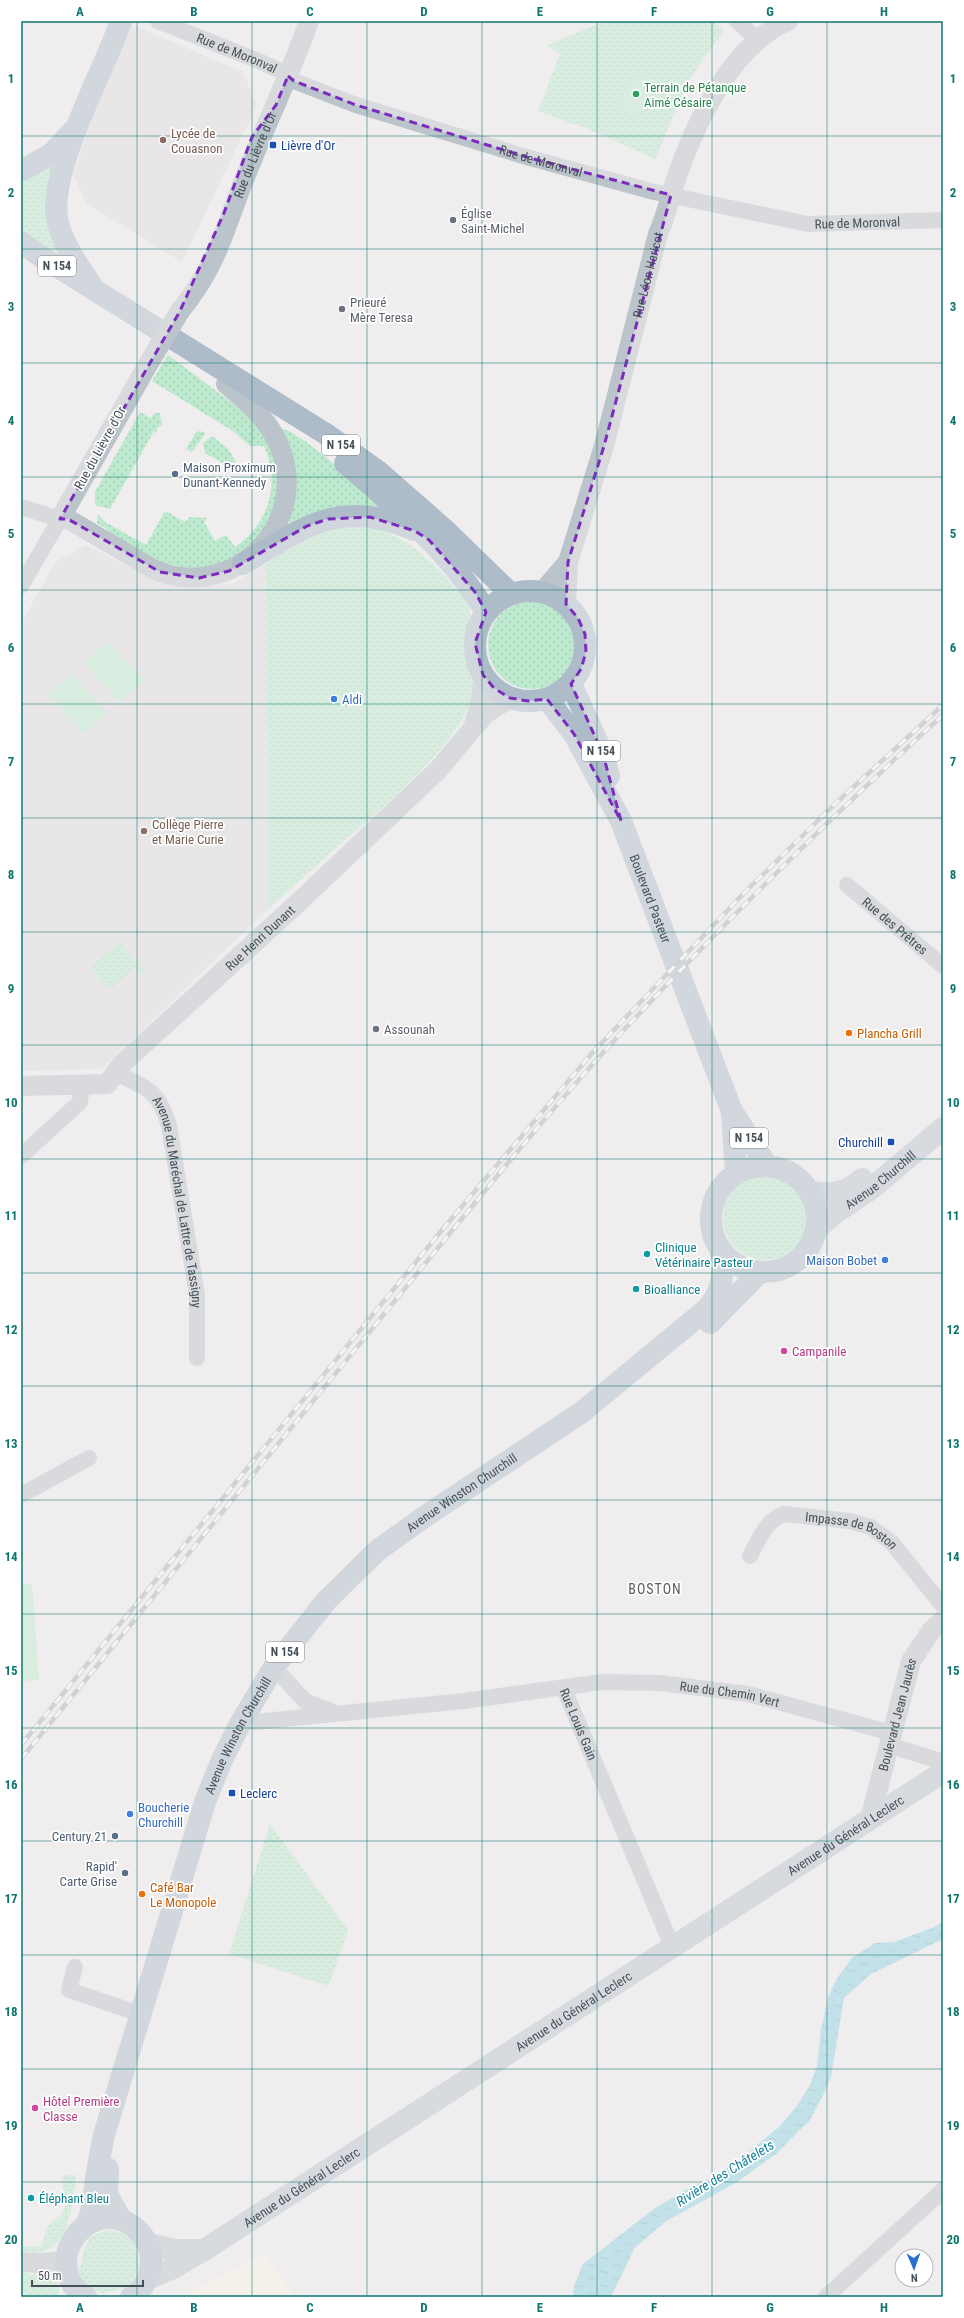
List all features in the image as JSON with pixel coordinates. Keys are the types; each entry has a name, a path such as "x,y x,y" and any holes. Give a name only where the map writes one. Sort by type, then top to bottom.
{"main road":[{"path":"94,290 66,244 56,214 60,181 78,125 121,21"},
{"path":"21,171 51,154 78,125"},
{"name":"N 154","path":"21,242 94,290 326,434 379,472 444,529 511,594"},
{"path":"21,254 226,384"},
{"name":"N 154","path":"226,384 342,461 429,540 474,592 486,612"},
{"path":"243,564 307,526 337,517 359,516 378,518 404,526 429,540"},
{"path":"527,591 542,592 566,604 578,618 585,634 586,646 581,669 571,684 560,693 547,699 528,701 510,698 494,688 483,675 476,659 475,643 478,627 486,612 511,594 527,591"},
{"name":"N 154","path":"571,684 603,754 621,821"},
{"name":"Boulevard Pasteur","path":"547,699 574,734 621,821 732,1109"},
{"name":"N 154","path":"732,1109 767,1166"},
{"name":"N 154","path":"732,1109 736,1174"},
{"name":"Avenue Churchill","path":"810,1192 832,1194 849,1189 943,1112"},
{"name":"Avenue Churchill","path":"816,1229 838,1211 871,1189 943,1128"},
{"path":"767,1166 792,1174 810,1192 817,1210 816,1229 809,1247 797,1262 779,1270 760,1272 738,1266 721,1251 711,1227 712,1210 718,1193 736,1174 750,1168 767,1166"},
{"name":"Avenue Winston Churchill","path":"87,2225 93,2204 104,2135 195,1832 213,1780 252,1702 292,1642 326,1601 378,1550 426,1515 582,1412 707,1309 720,1290 723,1272 721,1251"},
{"name":"Avenue Winston Churchill","path":"121,2220 111,2204 107,2188 108,2168 117,2129 211,1819 235,1759 254,1722 282,1676 324,1619 380,1562 409,1540 616,1402 716,1318 743,1288 760,1272"},
{"name":"Avenue du Général Leclerc","path":"147,2279 173,2268 204,2250 943,1772"},
{"path":"76,2292 66,2261 70,2243 77,2232 87,2225 104,2219 121,2220 137,2230 148,2244 151,2262 147,2279 140,2290 131,2297"},
{"path":"148,2244 175,2250 204,2250"}],"street":[{"name":"Rue de Moronval","path":"158,21 260,61 288,76 294,81 356,105 530,158 671,195 808,224 943,220"},
{"name":"Rue du Lièvre d'Or","path":"21,586 180,311 224,213 246,148 257,129 276,105 309,21"},
{"path":"737,21 757,39"},
{"name":"Rue Léon Haricot","path":"566,604 568,562 604,446 658,234 668,212 671,195 686,152 706,111 726,78 757,39 772,28 788,21"},
{"path":"21,508 60,519 68,519 153,569 168,574 206,578 226,572 243,564 260,547 275,525 285,498 286,475 282,452 270,429 253,408 226,384"},
{"name":"Rue Léon Haricot","path":"542,592 568,562"},
{"path":"472,729 482,696 483,675"},
{"name":"Rue Henri Dunant","path":"21,1086 106,1084 122,1064 324,879 438,770 485,714 510,698"},
{"name":"Rue des Prêtres","path":"847,885 943,966"},
{"name":"Avenue du Maréchal de Lattre de Tassigny","path":"115,1073 149,1088 164,1108 170,1134 197,1295 197,1358"},
{"path":"21,1156 80,1102 82,1085"},
{"path":"21,1495 89,1458"},
{"name":"Impasse de Boston","path":"750,1556 764,1530 775,1518 784,1514 863,1524 879,1531 892,1543 943,1606"},
{"name":"Boulevard Jean Jaurès","path":"870,1819 911,1660 931,1631 943,1620"},
{"name":"Rue Louis Gain","path":"282,1676 305,1701 324,1710 339,1712"},
{"name":"Rue du Chemin Vert","path":"564,1688 602,1682 660,1683 748,1694 890,1739 943,1762"},
{"name":"Rue Louis Gain","path":"254,1722 339,1712 464,1701 564,1688 672,1946"},
{"path":"75,1966 69,1990 140,2014"},
{"path":"826,2297 943,2190"},
{"path":"21,2262 40,2263 66,2261"}],"highlighted area":[{"path":"288,76 294,81 356,105 530,158 671,195 604,446 568,562 566,604 578,618 585,634 586,652 581,669 571,684 603,754 621,821 574,734 547,699 528,701 510,698 494,688 483,675 475,643 486,612 475,592 429,540 415,531 370,517 328,519 307,526 229,571 199,578 160,572 68,519 60,519 180,311 224,213 252,137 276,105"}],"shaded area":[{"name":"Lycée de Couasnon","path":"130,24 243,72 257,105 182,262 86,203 73,174 118,47"},
{"name":"Collège Pierre et Marie Curie","path":"86,545 156,580 192,588 235,583 266,564 267,910 102,1069 21,1071 21,624 55,562"},
{"path":"264,2253 294,2297 185,2297 203,2286"}],"green space":[{"path":"606,21 713,21 724,30 687,83 655,159 593,131 538,111 560,54 547,45"},
{"name":"Terrain de Pétanque Aimé Césaire","path":"635,70 654,79 636,119 617,110"},
{"path":"60,152 64,259 21,233 21,176"},
{"path":"168,355 250,416 272,443 279,499 254,545 217,566 191,569 158,562 106,533 107,529 97,523 98,514 105,522 146,545 165,511 185,522 190,517 207,518 204,522 215,541 226,535 235,547 247,538 264,515 269,502 271,474 269,460 264,446 250,446 233,431 152,381"},
{"path":"140,412 150,418 155,413 160,413 163,424 157,428 157,433 154,431 110,509 95,505 95,492"},
{"path":"282,429 291,432 319,452 389,512 291,523 289,519"},
{"path":"200,431 206,433 192,452 186,449 196,432"},
{"path":"212,436 228,449 236,462 226,465 205,453 203,443"},
{"path":"369,525 400,539 424,556 445,576 467,601 470,612 470,623 467,639 467,652 473,683 472,696 464,715 451,736 412,780 267,910 266,564 291,544 318,528"},
{"path":"532,601 549,605 563,614 572,628 576,645 572,662 563,676 549,685 532,689 515,685 501,676 492,662 488,645 492,628 501,614 515,605"},
{"path":"107,641 144,680 121,702 84,663"},
{"path":"71,674 107,712 84,734 48,695"},
{"path":"119,942 145,971 142,974 134,967 110,990 90,969"},
{"path":"765,1176 781,1179 795,1188 804,1202 807,1218 804,1234 795,1248 781,1257 765,1260 749,1257 735,1248 726,1234 723,1218 726,1202 735,1188 749,1179"},
{"path":"21,1584 32,1584 39,1680 21,1681"},
{"path":"270,1824 348,1930 329,1986 229,1954"},
{"path":"67,2175 76,2175 72,2203 65,2230 58,2241 49,2249 37,2253 21,2251 21,2247 41,2246 48,2226 61,2216 65,2207 62,2178"},
{"path":"106,2230 123,2234 137,2244 136,2248 139,2262 136,2275 133,2280 123,2288 105,2291 104,2294 95,2290 84,2281 78,2267 81,2266 83,2251 89,2242 87,2239"},
{"path":"21,2273 52,2277 58,2283 59,2297 27,2297 21,2288"}],"water":[{"name":"Rivière des Châtelets","path":"943,1922 943,1939 871,1974 844,1998 831,2076 810,2120 776,2154 737,2182 665,2222 639,2244 634,2249 611,2297 573,2297 574,2286 583,2264 655,2208 687,2189 711,2178 739,2160 780,2126 797,2106 810,2085 817,2066 821,2030 828,1998 837,1978 852,1958 875,1943 894,1942 932,1928"}],"railway":[{"path":"21,1745 442,1230 593,1052 745,892 837,802 943,705"},
{"path":"21,1759 451,1232 588,1069 673,978 748,901 825,825 943,715"}],"place":[{"name":"Terrain de Pétanque Aimé Césaire","path":"636,94"},
{"name":"Lycée de Couasnon","path":"163,140"},
{"name":"Lièvre d'Or","path":"273,145"},
{"name":"Église Saint-Michel","path":"453,220"},
{"name":"Prieuré Mère Teresa","path":"342,309"},
{"name":"Maison Proximum Dunant-Kennedy","path":"175,474"},
{"name":"Aldi","path":"334,699"},
{"name":"Collège Pierre et Marie Curie","path":"144,831"},
{"name":"Assounah","path":"376,1029"},
{"name":"Plancha Grill","path":"849,1033"},
{"name":"Churchill","path":"891,1142"},
{"name":"Clinique Vétérinaire Pasteur","path":"647,1254"},
{"name":"Maison Bobet","path":"885,1260"},
{"name":"Bioalliance","path":"636,1289"},
{"name":"Campanile","path":"784,1351"},
{"name":"Leclerc","path":"232,1793"},
{"name":"Boucherie Churchill","path":"130,1814"},
{"name":"Century 21","path":"115,1836"},
{"name":"Rapid' Carte Grise","path":"125,1873"},
{"name":"Café Bar Le Monopole","path":"142,1894"},
{"name":"Hôtel Première Classe","path":"35,2108"},
{"name":"Éléphant Bleu","path":"31,2198"}],"district":[{"name":"BOSTON","path":"655,1589"}]}
